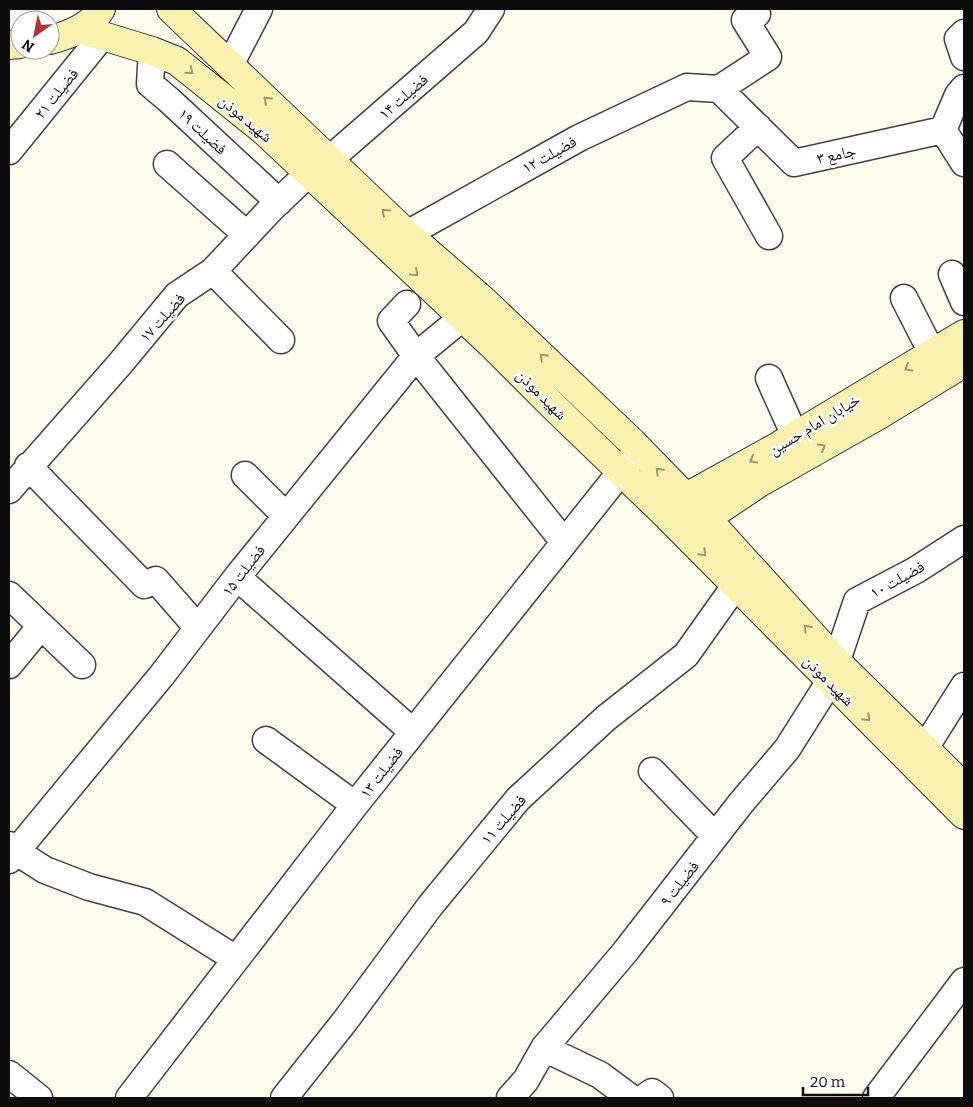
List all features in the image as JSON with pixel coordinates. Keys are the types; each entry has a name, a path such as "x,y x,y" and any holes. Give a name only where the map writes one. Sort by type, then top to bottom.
{"main road":[{"name":"شهید موذن","path":"171,9 230,65 320,166 398,241 473,309 639,450 706,518 743,577"},
{"name":"شهید موذن","path":"95,24 177,61 263,130 320,166"},
{"path":"60,36 95,24"},
{"name":"شهید موذن","path":"473,309 620,472 684,534 743,577 833,671 964,816"},
{"name":"خیابان امام حسین","path":"662,511 795,436 964,334"},
{"name":"خیابان امام حسین","path":"684,534 759,483 879,415 964,363"},
{"name":"شهید موذن","path":"833,671 925,748 964,787"}],"street":[{"path":"230,65 259,9"},
{"name":"فضیلت ۱۴","path":"320,166 476,32 491,9"},
{"path":"719,89 768,57 745,20 757,14 752,9"},
{"name":"فضیلت ۲۱","path":"9,151 95,24"},
{"path":"964,34 958,39 964,57"},
{"name":"فضیلت ۱۹","path":"152,51 150,84 170,100 278,202"},
{"name":"فضیلت ۱۲","path":"398,241 578,138 687,87 719,89"},
{"path":"964,88 958,95 943,130 964,163"},
{"name":"جامع ۳","path":"719,89 794,163 943,130"},
{"path":"758,127 726,158 769,236"},
{"path":"167,164 247,235"},
{"name":"فضیلت ۱۷","path":"9,490 178,295 213,271 278,202 320,166"},
{"path":"213,271 281,340"},
{"path":"952,274 964,302"},
{"path":"904,298 932,353"},
{"path":"407,304 391,321 416,356 564,542"},
{"name":"فضیلت ۱۵","path":"11,852 162,675 237,577 416,356 473,309"},
{"path":"769,378 795,436"},
{"name":"فضیلت ۱۳","path":"129,1098 355,805 639,450"},
{"path":"28,466 144,586 156,580 198,628"},
{"path":"245,475 286,516"},
{"name":"فضیلت ۱۰","path":"833,671 856,601 916,570 964,539"},
{"path":"237,577 413,732"},
{"name":"فضیلت ۱۱","path":"284,1098 345,1021 430,906 518,799 606,718 686,656 743,577"},
{"path":"9,595 82,666"},
{"path":"9,665 41,626"},
{"name":"فضیلت ۹","path":"510,1098 526,1080 544,1048 625,952 715,836 786,749 833,671"},
{"path":"925,748 964,686"},
{"path":"266,740 355,805"},
{"path":"652,771 715,836"},
{"path":"11,852 45,870 88,886 145,902 236,959"},
{"path":"876,1098 964,982"},
{"path":"544,1048 600,1075 631,1098"},
{"path":"9,1074 39,1098"},
{"path":"644,1098 652,1092 660,1098"}]}
